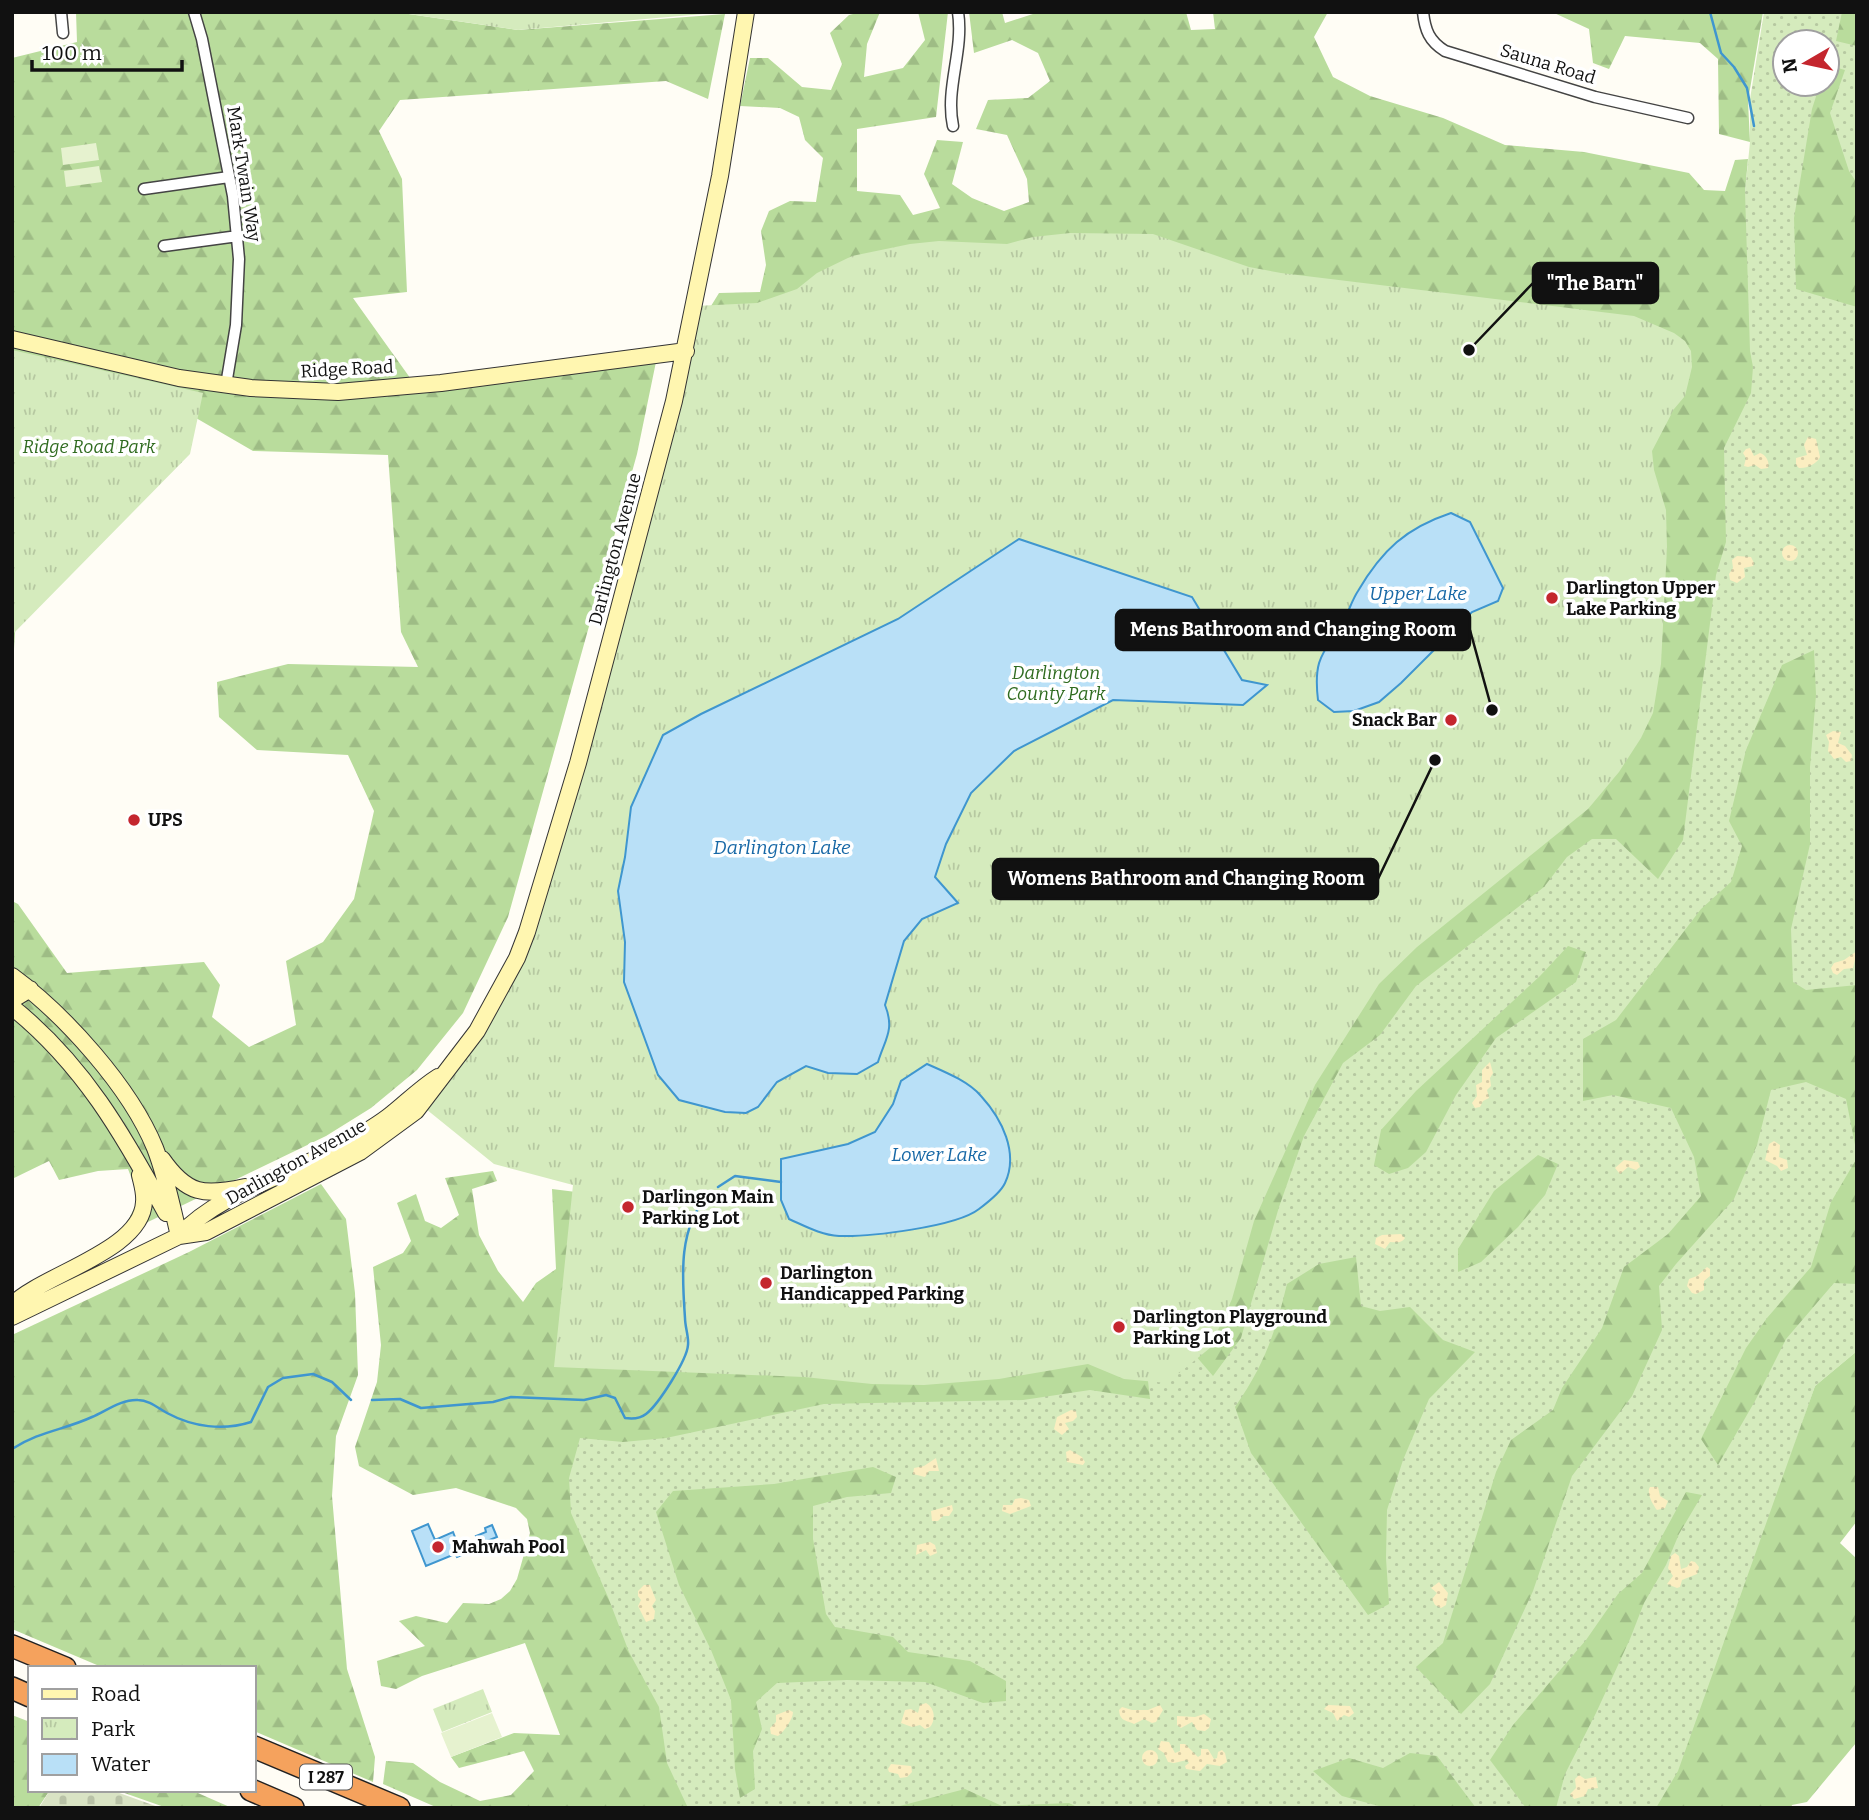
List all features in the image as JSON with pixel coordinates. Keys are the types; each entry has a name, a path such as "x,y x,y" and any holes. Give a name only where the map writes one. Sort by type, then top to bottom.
{"highway":[{"path":"12,1646 60,1666"},
{"path":"12,1688 28,1695"},
{"name":"I 287","path":"256,1748 399,1808"},
{"name":"I 287","path":"256,1792 293,1808"}],"main road":[{"name":"Darlington Avenue","path":"12,1317 179,1236 206,1232 360,1153 416,1111 488,1014 505,984 527,932 587,728 658,465 686,351 725,150 739,44 746,12"},
{"name":"Ridge Road","path":"12,339 179,378 226,385 338,392 441,383 686,351"},
{"path":"12,976 30,989 80,1037 131,1106 169,1169 182,1182 205,1193 264,1182"},
{"path":"12,995 18,997 30,989"},
{"path":"30,989 27,1004 36,1028"},
{"path":"12,1007 68,1060 113,1119 179,1236"},
{"name":"Darlington Avenue","path":"179,1236 196,1218 366,1132 387,1118 417,1091 447,1072"},
{"path":"12,1306 23,1295 129,1235 140,1218 145,1203 139,1173 113,1119"},
{"path":"156,1150 179,1236"}],"street":[{"path":"61,12 63,33"},
{"name":"Mark Twain Way","path":"194,12 202,39 229,177 237,236 239,296 226,385"},
{"path":"953,126 949,107 959,36 958,12"},
{"name":"Sauna Road","path":"1423,12 1429,38 1444,51 1595,97 1688,118"},
{"path":"144,189 229,177"},
{"path":"164,246 237,236"}],"green space":[{"path":"76,12 395,12 518,30 725,14 708,99 666,81 400,100 379,131 402,179 407,292 353,298 413,382 657,357 637,454 508,917 463,1013 417,1070 371,1108 326,1136 121,1235 139,1198 128,1169 98,1171 59,1180 49,1161 12,1179 12,901 18,904 67,973 204,962 220,985 212,1017 249,1047 296,1025 286,961 323,942 354,899 374,811 348,755 257,750 219,717 217,682 288,664 418,667 401,632 388,455 253,451 196,418 18,587 12,680 12,58 77,42"},
{"path":"395,12 726,12 518,30"},
{"name":"Darlington County Park","path":"880,12 867,44 864,77 903,68 925,40 918,12 948,12 936,117 857,129 857,191 900,195 913,215 940,208 924,174 937,140 963,142 952,184 972,198 1004,211 1029,202 1027,179 1007,135 976,129 988,100 1028,98 1050,81 1038,53 1012,40 974,53 969,12 1002,12 1005,23 1039,12 1186,12 1191,30 1215,29 1213,12 1328,12 1314,37 1333,77 1370,96 1443,118 1505,145 1584,152 1689,173 1704,190 1725,191 1735,160 1748,159 1745,192 1750,351 1753,367 1751,393 1724,448 1726,542 1716,575 1683,840 1658,879 1616,839 1592,839 1567,857 1544,887 1416,986 1380,1035 1343,1063 1304,1136 1279,1207 1241,1338 1213,1376 1189,1348 703,319 719,293 760,292 766,265 761,231 769,211 790,201 816,202 823,158 805,140 799,117 780,108 740,106 750,58 768,58 802,87 831,90 842,64 830,33 849,15"},
{"path":"1552,12 1763,12 1748,101 1750,142 1719,134 1718,59 1700,43 1625,36 1609,69 1593,63 1589,29"},
{"path":"1764,12 1857,12 1857,1351 1815,1386 1669,1808 678,1808 572,1571 554,1367 1254,1221 1745,192 1750,142 1750,99"},
{"path":"1842,12 1857,12 1857,46 1841,42 1841,28 1839,28"},
{"path":"1816,98 1835,98 1830,113 1849,171 1857,183 1857,307 1796,289 1794,218"},
{"path":"96,143 99,160 63,165 61,148"},
{"path":"99,166 102,182 66,187 64,171"},
{"name":"Darlington County Park","path":"1070,233 1153,234 1249,267 1281,273 1634,316 1674,333 1685,341 1691,351 1692,367 1685,396 1674,409 1652,451 1654,470 1666,510 1667,548 1661,664 1653,713 1619,772 1588,809 1417,947 1379,984 1315,1085 1254,1221 1232,1299 1210,1348 1167,1383 1124,1379 1088,1364 999,1379 924,1385 872,1384 804,1377 554,1367 573,1185 494,1164 421,1105 517,958 695,306 757,303 797,289 817,273 852,256 910,244 939,241 1007,244 1033,237"},
{"name":"Ridge Road Park","path":"12,350 203,393 190,454 12,635"},
{"path":"1814,650 1816,695 1810,767 1810,844 1791,929 1793,982 1806,990 1857,985 1857,1155 1846,1099 1806,1082 1771,1090 1757,1145 1734,1199 1659,1286 1662,1330 1632,1396 1572,1476 1533,1591 1490,1684 1461,1714 1416,1667 1443,1643 1496,1472 1511,1440 1553,1410 1562,1388 1602,1328 1624,1267 1668,1234 1701,1196 1694,1157 1671,1108 1613,1095 1583,1101 1583,1039 1616,1020 1701,909 1731,882 1742,846 1729,821 1746,750 1782,665"},
{"path":"1568,946 1586,952 1576,982 1496,1038 1456,1095 1426,1152 1408,1168 1389,1174 1374,1165 1381,1130 1416,1091 1540,976"},
{"path":"1538,1155 1558,1164 1545,1195 1518,1227 1481,1262 1458,1272 1458,1249 1494,1191"},
{"path":"1857,1158 1857,1284 1834,1283 1786,1339 1755,1401 1718,1465 1701,1439 1746,1348 1767,1318 1811,1267 1831,1202"},
{"path":"493,1171 497,1181 472,1189 479,1235 498,1271 523,1302 536,1283 556,1269 552,1189 584,1193 1147,1372 1150,1399 1090,1390 1023,1400 824,1404 666,1438 623,1442 580,1438 569,1478 571,1513 629,1652 659,1707 667,1763 688,1808 438,1808 383,1784 386,1761 413,1763 440,1782 480,1801 511,1795 534,1771 524,1751 459,1768 451,1757 514,1733 560,1735 525,1643 422,1676 396,1689 381,1686 377,1661 425,1646 399,1621 416,1616 447,1623 463,1603 489,1604 501,1599 517,1579 530,1533 527,1519 516,1508 456,1488 413,1495 359,1466 355,1447 377,1382 381,1345 373,1267 403,1253 411,1241 397,1203 416,1194 425,1221 441,1228 459,1215 445,1178"},
{"path":"321,1184 346,1219 355,1293 358,1375 336,1436 332,1496 347,1669 375,1757 373,1782 256,1732 256,1666 99,1666 12,1629 12,1335 189,1252"},
{"path":"1356,1257 1361,1306 1380,1311 1410,1307 1443,1340 1475,1352 1429,1399 1403,1460 1387,1510 1389,1604 1368,1615 1251,1453 1235,1407 1268,1348 1287,1284 1319,1264"},
{"path":"1857,1351 1857,1521 1840,1543 1857,1559 1856,1743 1807,1802 1792,1805 1791,1808 1656,1808 1678,1771 1815,1386"},
{"path":"873,1467 896,1477 891,1493 847,1497 813,1506 813,1539 826,1614 835,1627 893,1637 908,1652 970,1661 1006,1681 1006,1701 983,1703 925,1682 847,1680 777,1683 756,1702 762,1729 753,1751 755,1789 740,1798 735,1769 731,1700 711,1650 679,1585 656,1512 673,1491 774,1484"},
{"path":"1686,1492 1702,1495 1644,1603 1596,1713 1565,1774 1556,1808 1526,1808 1490,1760 1513,1725 1586,1640 1618,1594 1642,1573"},
{"path":"483,1689 492,1712 442,1732 433,1709"},
{"path":"492,1713 502,1737 451,1757 441,1733"},
{"path":"12,1715 28,1721 28,1792 49,1792 38,1808 12,1808"},
{"path":"1410,1753 1437,1756 1476,1808 1386,1808 1342,1796 1313,1771 1349,1758 1383,1768"},
{"path":"965,1789 1002,1806 1069,1803 1079,1808 892,1808"},
{"path":"49,1792 117,1792 161,1808 39,1808"},
{"path":"122,1792 196,1792 232,1808 167,1808"}],"sand":[{"path":"1808,437 1816,439 1820,457 1811,465 1799,468 1796,458 1807,455 1804,445"},
{"path":"1750,448 1754,456 1760,453 1766,457 1768,468 1744,466 1746,458 1743,453"},
{"path":"1790,545 1798,553 1790,561 1782,553"},
{"path":"1737,556 1751,557 1754,563 1753,566 1744,568 1745,577 1737,583 1730,580 1729,574 1733,568 1732,560"},
{"path":"1833,731 1841,732 1838,743 1845,746 1852,755 1851,761 1846,762 1841,757 1834,759 1828,751 1829,742 1826,735"},
{"path":"1857,951 1853,968 1844,969 1837,975 1833,973 1831,968 1834,963"},
{"path":"1490,1062 1493,1073 1490,1078 1491,1086 1487,1090 1489,1098 1475,1108 1472,1103 1477,1096 1476,1085 1482,1082 1482,1070"},
{"path":"1774,1141 1780,1145 1779,1157 1787,1160 1788,1168 1781,1171 1765,1160 1769,1144"},
{"path":"1624,1160 1638,1162 1640,1167 1636,1170 1628,1167 1620,1174 1615,1168"},
{"path":"1401,1234 1405,1238 1403,1240 1390,1242 1385,1249 1375,1244 1376,1238 1382,1235"},
{"path":"1707,1267 1710,1269 1710,1276 1704,1281 1704,1290 1692,1293 1687,1286 1689,1279"},
{"path":"1071,1410 1076,1411 1077,1417 1065,1423 1069,1429 1062,1435 1054,1429 1057,1417"},
{"path":"1070,1450 1082,1457 1085,1462 1083,1465 1067,1462 1066,1452"},
{"path":"936,1458 939,1471 929,1471 925,1477 913,1474 914,1468 924,1466"},
{"path":"1650,1487 1658,1487 1660,1496 1668,1501 1665,1508 1655,1508 1649,1496"},
{"path":"1015,1499 1029,1500 1031,1506 1010,1514 1002,1511 1003,1505 1012,1505"},
{"path":"952,1505 953,1510 949,1516 932,1521 931,1511"},
{"path":"930,1542 935,1545 937,1553 930,1556 926,1550 916,1555 917,1545"},
{"path":"1675,1553 1679,1556 1681,1569 1687,1567 1691,1561 1699,1567 1697,1574 1682,1580 1677,1588 1667,1584 1673,1576 1668,1568 1671,1556"},
{"path":"1439,1582 1448,1593 1446,1605 1441,1608 1435,1605 1432,1599 1437,1593 1431,1588"},
{"path":"644,1585 650,1585 656,1600 652,1606 655,1611 654,1619 646,1622 638,1606 641,1600 638,1591"},
{"path":"926,1703 934,1714 930,1727 925,1729 920,1725 912,1727 901,1723 905,1710 911,1709 918,1713 920,1705"},
{"path":"1160,1705 1163,1710 1156,1722 1152,1723 1144,1719 1134,1724 1124,1720 1119,1710 1122,1707 1148,1710"},
{"path":"1328,1705 1350,1706 1354,1713 1349,1717 1344,1715 1337,1721 1333,1713 1324,1709"},
{"path":"789,1710 793,1712 790,1722 778,1736 771,1734 770,1728 776,1722 776,1715"},
{"path":"1204,1714 1211,1719 1209,1728 1205,1731 1197,1730 1192,1722 1181,1728 1177,1725 1177,1716 1195,1717"},
{"path":"1161,1741 1169,1742 1175,1753 1180,1751 1180,1744 1185,1744 1198,1757 1201,1755 1201,1749 1208,1749 1214,1759 1222,1750 1227,1762 1220,1766 1207,1764 1200,1771 1186,1769 1185,1766 1189,1763 1187,1760 1168,1762 1164,1753 1158,1749"},
{"path":"1147,1750 1153,1750 1158,1758 1156,1764 1147,1766 1142,1761 1142,1755"},
{"path":"891,1764 911,1766 912,1772 907,1777 900,1778 898,1774 889,1772"},
{"path":"1579,1775 1585,1779 1596,1777 1598,1788 1588,1789 1585,1796 1574,1799 1570,1794 1576,1788 1575,1779"}],"water":[{"name":"Upper Lake","path":"1451,513 1470,522 1503,588 1498,601 1472,612 1379,702 1354,711 1334,712 1318,700 1318,665 1356,594 1376,564 1397,542 1421,526"},
{"name":"Darlington Lake","path":"1019,539 1192,597 1242,680 1267,685 1243,705 1113,700 1014,751 971,793 946,844 935,877 958,903 922,919 904,941 885,1005 889,1028 878,1062 857,1074 828,1073 806,1066 777,1082 758,1107 746,1113 725,1112 679,1100 658,1075 624,982 625,942 618,891 631,807 663,735 898,619"},
{"name":"Lower Lake","path":"927,1064 970,1086 996,1115 1006,1137 1010,1160 1009,1172 1000,1190 982,1207 968,1215 933,1226 890,1233 839,1236 813,1230 789,1219 781,1200 781,1159 848,1144 875,1132 893,1104 901,1081"},
{"name":"Mahwah Pool","path":"428,1524 435,1540 453,1532 462,1555 457,1557 455,1554 426,1566 412,1531"},
{"path":"492,1525 497,1537 480,1544 476,1536 486,1532 485,1528"}],"waterway":[{"path":"1710,12 1721,53 1747,88 1754,126"},
{"path":"718,1187 735,1176 781,1182"},
{"path":"372,1400 400,1399 421,1408 493,1402 511,1397 584,1400 606,1395 615,1398 625,1418 644,1415 664,1392 686,1352 688,1342 683,1286 684,1253 691,1222 708,1195"},
{"path":"12,1449 32,1438 132,1400 146,1401 177,1418 198,1424 219,1427 240,1425 251,1422 268,1387 283,1378 313,1374 332,1382 351,1400"}],"place":[{"name":"\"The Barn\"","path":"1469,350"},
{"name":"Darlington Upper Lake Parking","path":"1552,598"},
{"name":"Mens Bathroom and Changing Room","path":"1492,710"},
{"name":"Snack Bar","path":"1451,720"},
{"name":"Womens Bathroom and Changing Room","path":"1435,760"},
{"name":"UPS","path":"134,820"},
{"name":"Darlingon Main Parking Lot","path":"628,1207"},
{"name":"Darlington Handicapped Parking","path":"766,1283"},
{"name":"Darlington Playground Parking Lot","path":"1119,1327"},
{"name":"Mahwah Pool","path":"438,1547"}]}
